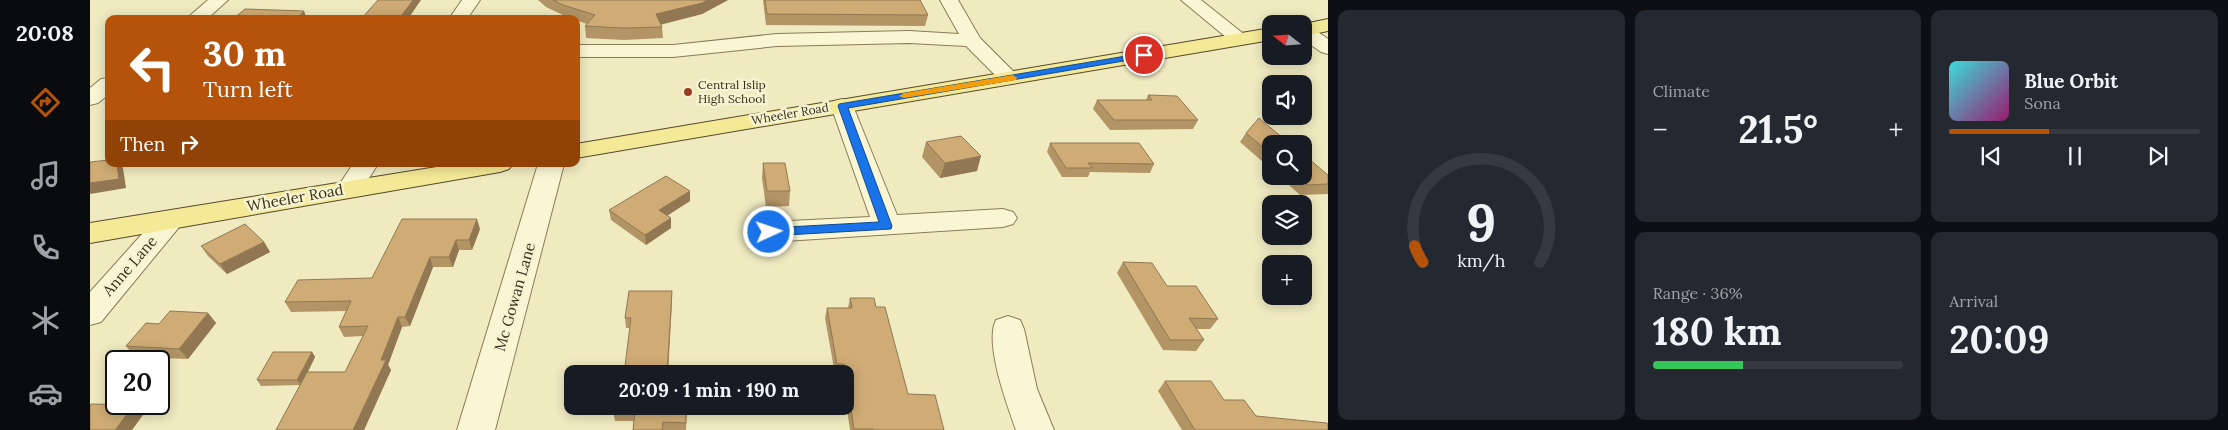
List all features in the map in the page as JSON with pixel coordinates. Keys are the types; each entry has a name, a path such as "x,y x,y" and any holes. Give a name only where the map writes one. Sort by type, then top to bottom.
{"main road":[{"path":"1312,29 1328,26"},
{"name":"Wheeler Road","path":"580,150 1262,35"},
{"name":"Wheeler Road","path":"90,232 481,167"}],"street":[{"path":"200,15 219,0"},
{"path":"461,15 471,0"},
{"path":"949,0 972,41 1009,78"},
{"path":"1190,0 1240,39"},
{"path":"1312,36 1328,48"},
{"path":"580,51 673,51 777,40 805,39 909,37 972,41"},
{"path":"90,98 105,87"},
{"path":"842,106 886,226"},
{"path":"350,188 364,167"},
{"name":"Mc Gowan Lane","path":"476,430 550,167"},
{"path":"769,232 1003,218"},
{"name":"Anne Lane","path":"90,313 170,220"},
{"path":"1008,329 1019,389 1035,430"}],"building":[{"path":"378,0 413,0 402,15 365,15"},
{"path":"553,0 708,0 656,14 662,27 623,28 585,26 595,15"},
{"path":"765,0 920,0 928,15 767,14"},
{"path":"245,9 304,11 300,15 238,15"},
{"path":"1148,95 1177,96 1198,120 1114,120 1097,100 1152,100"},
{"path":"1259,118 1262,121 1262,125 1267,125 1279,135 1262,135 1262,146 1246,133"},
{"path":"961,136 981,156 945,163 926,142"},
{"path":"1050,143 1139,143 1154,164 1088,163 1092,168 1066,168"},
{"path":"105,160 105,167 117,167 119,179 90,183 90,162"},
{"path":"1312,162 1328,175 1328,184 1312,185"},
{"path":"763,163 785,163 790,191 767,191"},
{"path":"666,176 690,191 659,210 671,218 645,235 609,210"},
{"path":"402,219 477,219 469,240 456,240 449,257 430,257 405,317 398,317 381,360 386,360 353,430 276,430 307,372 345,372 368,326 339,327 351,301 285,302 298,280 372,278"},
{"path":"245,224 264,242 220,264 201,246"},
{"path":"1123,262 1152,263 1167,286 1196,286 1218,319 1189,318 1204,340 1170,340"},
{"path":"629,291 672,291 668,365 625,365 631,318 625,318"},
{"path":"850,298 874,298 876,307 885,307 908,394 935,395 944,430 854,429 852,415 854,415 854,365 837,364 827,308 852,308"},
{"path":"170,311 208,313 179,349 126,346 146,323 159,324"},
{"path":"273,352 312,352 297,380 257,380"},
{"path":"1165,381 1211,381 1224,400 1244,400 1256,416 1327,423 1328,430 1195,430"},
{"path":"91,404 105,404 105,415 126,415 115,430 90,430"},
{"path":"635,415 686,415 686,423 663,422 662,430 633,430"}],"slow traffic":[{"path":"904,96 1013,78"}],"place":[{"name":"Central Islip High School","path":"688,92"}],"route":[{"path":"769,232 886,226 842,106 1144,55"}]}
